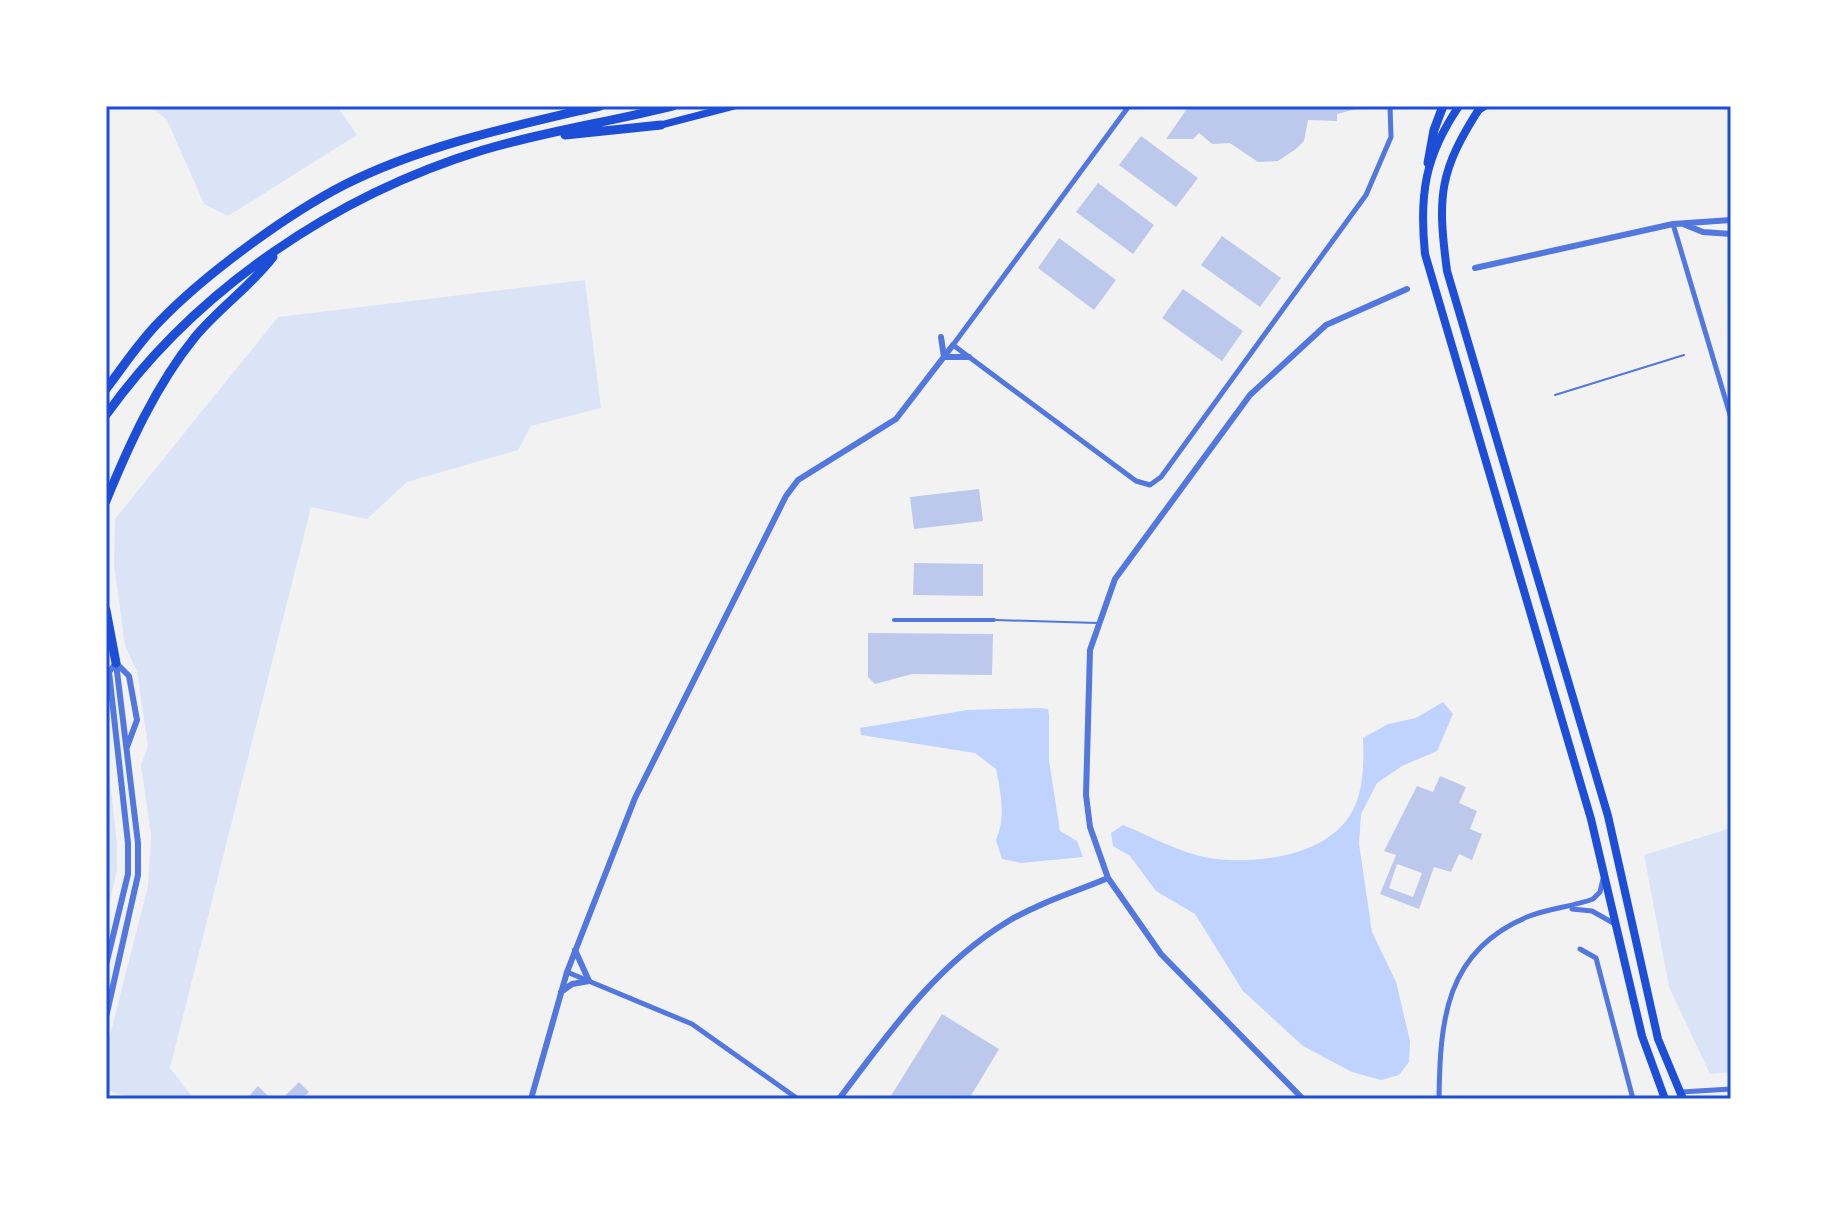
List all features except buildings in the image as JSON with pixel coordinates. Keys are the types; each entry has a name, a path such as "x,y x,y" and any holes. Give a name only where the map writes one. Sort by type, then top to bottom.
{"highway":[{"path":"108,385 157,323 198,285 252,245 344,185 437,148 600,106"},
{"path":"106,415 185,326 236,280 277,251 371,194 483,150 673,106"},
{"path":"1428,163 1434,130 1443,106"},
{"path":"541,136 661,125"},
{"path":"106,501 118,471 174,366 195,337 259,275 277,251"},
{"path":"106,481 118,471"},
{"path":"106,610 116,663"}],"main road":[{"path":"661,125 734,106"},
{"path":"1459,106 1428,163 1421,218 1425,254 1591,819 1642,1036 1665,1099"},
{"path":"1482,107 1444,174 1440,221 1447,271 1608,816 1658,1039 1681,1095"}],"street":[{"path":"531,1099 567,972 635,798 786,496 798,480 896,419 1129,106"},
{"path":"953,345 1136,481 1150,485 1161,477 1366,195 1391,137 1390,106"},
{"path":"1475,268 1677,223 1731,220"},
{"path":"1677,223 1703,232 1731,234"},
{"path":"1677,223 1731,418"},
{"path":"1303,1099 1161,954 1108,878 1090,827 1086,795 1087,683 1098,623 1115,579 1139,543 1266,378 1326,325 1407,289"},
{"path":"941,337 944,357"},
{"path":"944,357 969,357"},
{"path":"894,620 994,620"},
{"path":"116,663 129,676 137,720 126,748"},
{"path":"106,1017 138,875 116,663"},
{"path":"106,965 128,874 128,843 109,672 116,663"},
{"path":"839,1099 922,993 995,930 1020,914 1108,878"},
{"path":"1439,1099 1440,1053 1449,999 1465,964 1491,937 1528,917 1593,899 1600,892 1604,878"},
{"path":"1568,908 1592,911 1615,924"},
{"path":"1580,949 1596,958 1633,1099"},
{"path":"575,950 589,981"},
{"path":"567,972 692,1024 798,1099"},
{"path":"561,992 572,984 589,981"},
{"path":"1681,1095 1731,1089"}],"lane":[{"path":"1555,395 1684,355"},
{"path":"994,620 1098,623"}],"shaded area":[{"path":"150,106 337,106 357,135 228,216 204,204 167,120"},
{"path":"585,280 601,408 531,426 518,450 407,482 367,519 311,507 170,1068 194,1099 141,1099 106,1091 106,1051 148,886 151,835 141,765 148,746 137,671 125,646 114,564 115,519 278,317"},
{"path":"106,746 117,870 106,918"},
{"path":"1731,828 1731,1072 1710,1074 1669,987 1644,855"}],"water":[{"path":"1443,702 1453,714 1437,751 1402,766 1377,783 1361,814 1359,844 1372,932 1396,982 1410,1041 1409,1062 1399,1075 1381,1080 1352,1072 1303,1046 1243,991 1195,914 1156,891 1130,856 1113,846 1111,833 1123,825 1187,852 1227,860 1268,858 1309,848 1342,826 1357,802 1363,765 1363,738 1388,724 1416,718"},
{"path":"1048,709 1049,761 1060,831 1077,841 1083,857 1021,863 1002,859 996,840 1002,814 996,769 975,753 861,735 860,728 967,710"}]}
